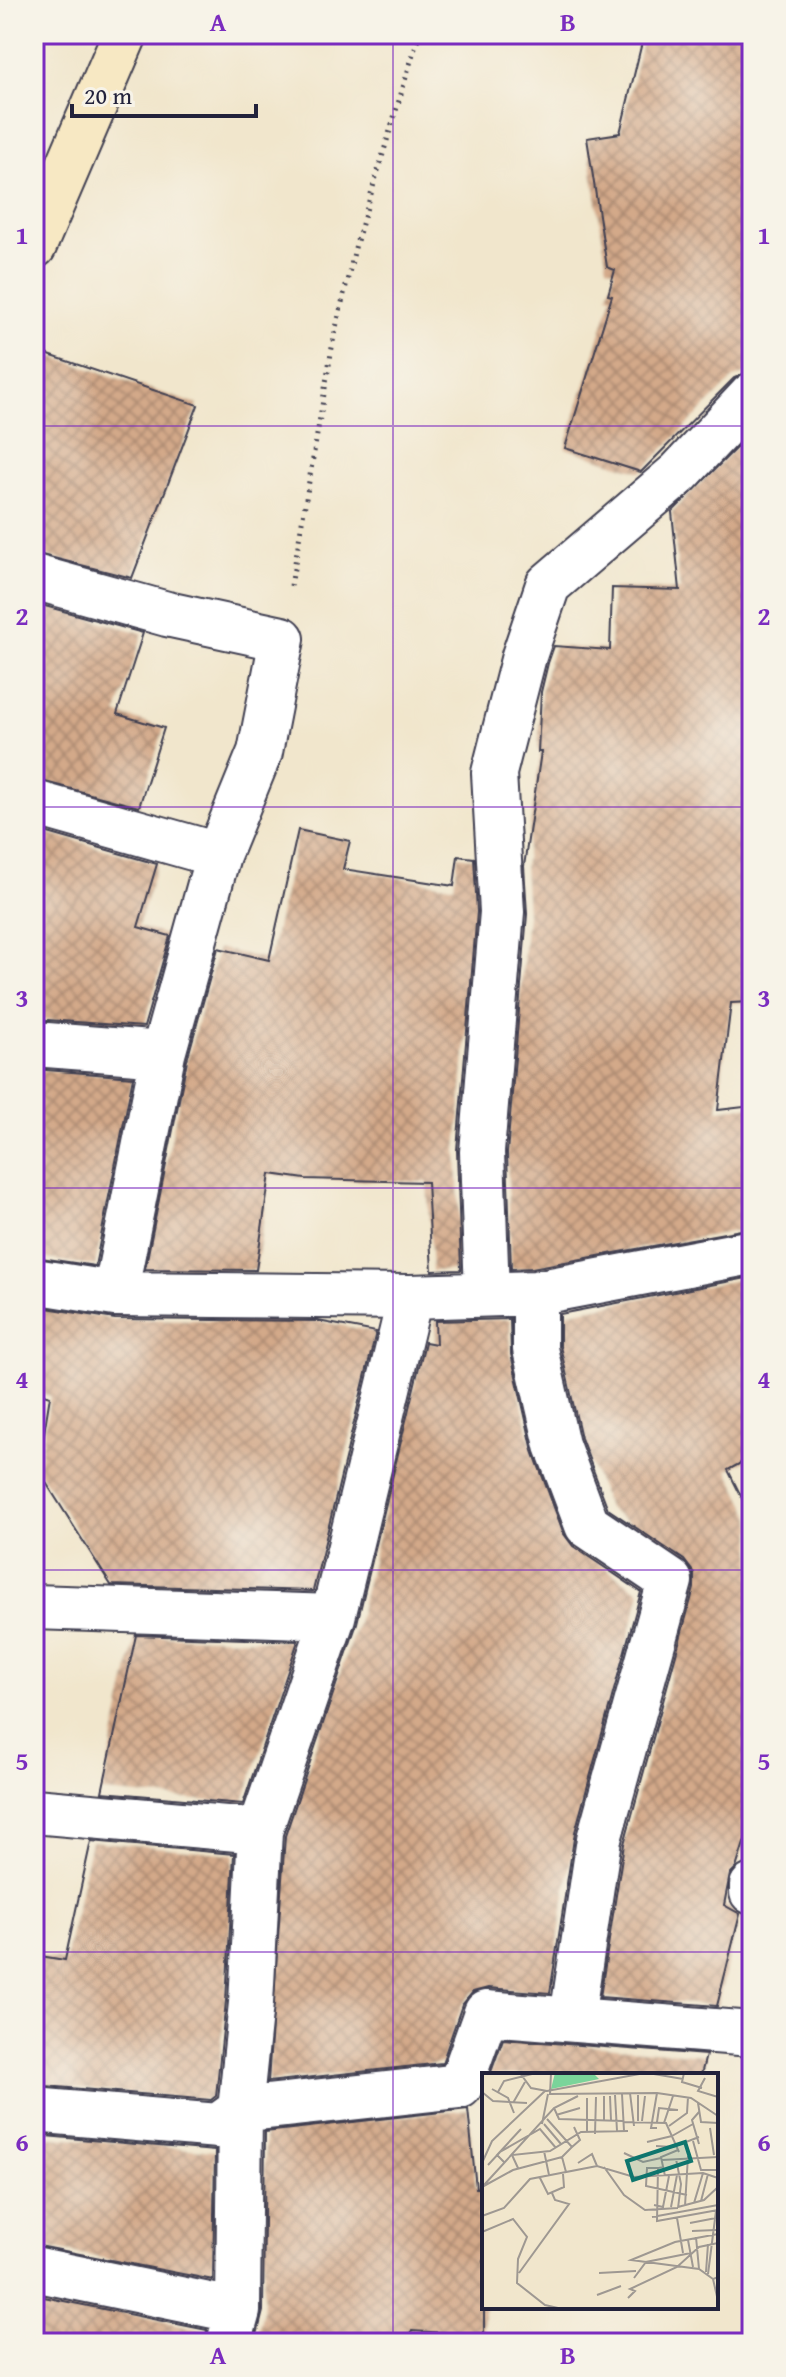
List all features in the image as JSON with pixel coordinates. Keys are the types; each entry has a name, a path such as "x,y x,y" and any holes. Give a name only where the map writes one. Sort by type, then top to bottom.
{"street":[{"path":"34,246 125,34"},
{"path":"487,1294 482,1152 502,912 494,773 524,656 548,585 679,473 752,395"},
{"path":"34,577 167,614 282,639 260,752 218,855 163,1054 115,1294"},
{"path":"34,803 218,855"},
{"path":"34,1044 163,1054"},
{"path":"34,1281 115,1294 410,1297 535,1293 752,1252"},
{"path":"535,1293 535,1349 557,1445 587,1525 670,1581 599,1839 572,2018"},
{"path":"34,2269 233,2327 240,2110 251,2003 260,1831 333,1617 410,1297"},
{"path":"34,1607 333,1617"},
{"path":"34,1811 260,1831"},
{"path":"34,2110 218,2126 240,2110 460,2086 486,2013 752,2034"}],"path":[{"path":"282,639 338,321 364,214 419,34"}],"building":[{"path":"644,34 752,34 752,371 734,378 641,472 565,448 612,296 608,295 615,270 607,267 587,138 620,133"},
{"path":"34,350 198,405 132,578 34,553"},
{"path":"752,432 752,972 749,972 750,1002 731,1003 718,1110 752,1106 752,1228 532,1268 511,1269 507,1153 527,914 524,866 541,752 538,752 541,692 548,663 554,646 610,650 612,588 680,590 672,512"},
{"path":"34,603 143,633 117,714 164,728 139,807 34,779"},
{"path":"34,829 157,864 138,927 170,936 144,1027 34,1019"},
{"path":"298,830 350,841 343,869 454,886 458,856 474,858 477,912 457,1150 461,1270 432,1271 427,1182 305,1179 270,1174 256,1270 145,1269 187,1060 218,948 269,960"},
{"path":"34,1069 133,1077 95,1266 34,1257"},
{"path":"752,1277 752,1457 728,1470 752,1518 752,1818 736,1868 730,1874 724,1905 740,1914 717,2006 600,1997 624,1844 694,1588 694,1573 684,1560 608,1509 581,1438 560,1346 560,1314"},
{"path":"34,1306 115,1319 318,1321 376,1332 313,1591 111,1585 38,1470 50,1396 34,1391"},
{"path":"510,1319 511,1354 533,1451 564,1534 573,1546 641,1592 575,1832 550,1993 488,1988 473,1992 462,2005 442,2063 268,2082 285,1836 357,1623 425,1342 436,1344 435,1321"},
{"path":"136,1635 298,1641 243,1804 102,1792"},
{"path":"91,1841 234,1854 226,2001 216,2096 211,2100 34,2085 34,1955 65,1960"},
{"path":"503,2039 706,2055 702,2073 491,2073"},
{"path":"468,2109 476,2188 482,2188 484,2335 412,2331 408,2343 255,2343 263,2311 265,2132"},
{"path":"34,2135 215,2151 213,2280 34,2245"},
{"path":"34,2295 207,2330 205,2343 34,2343"}]}
